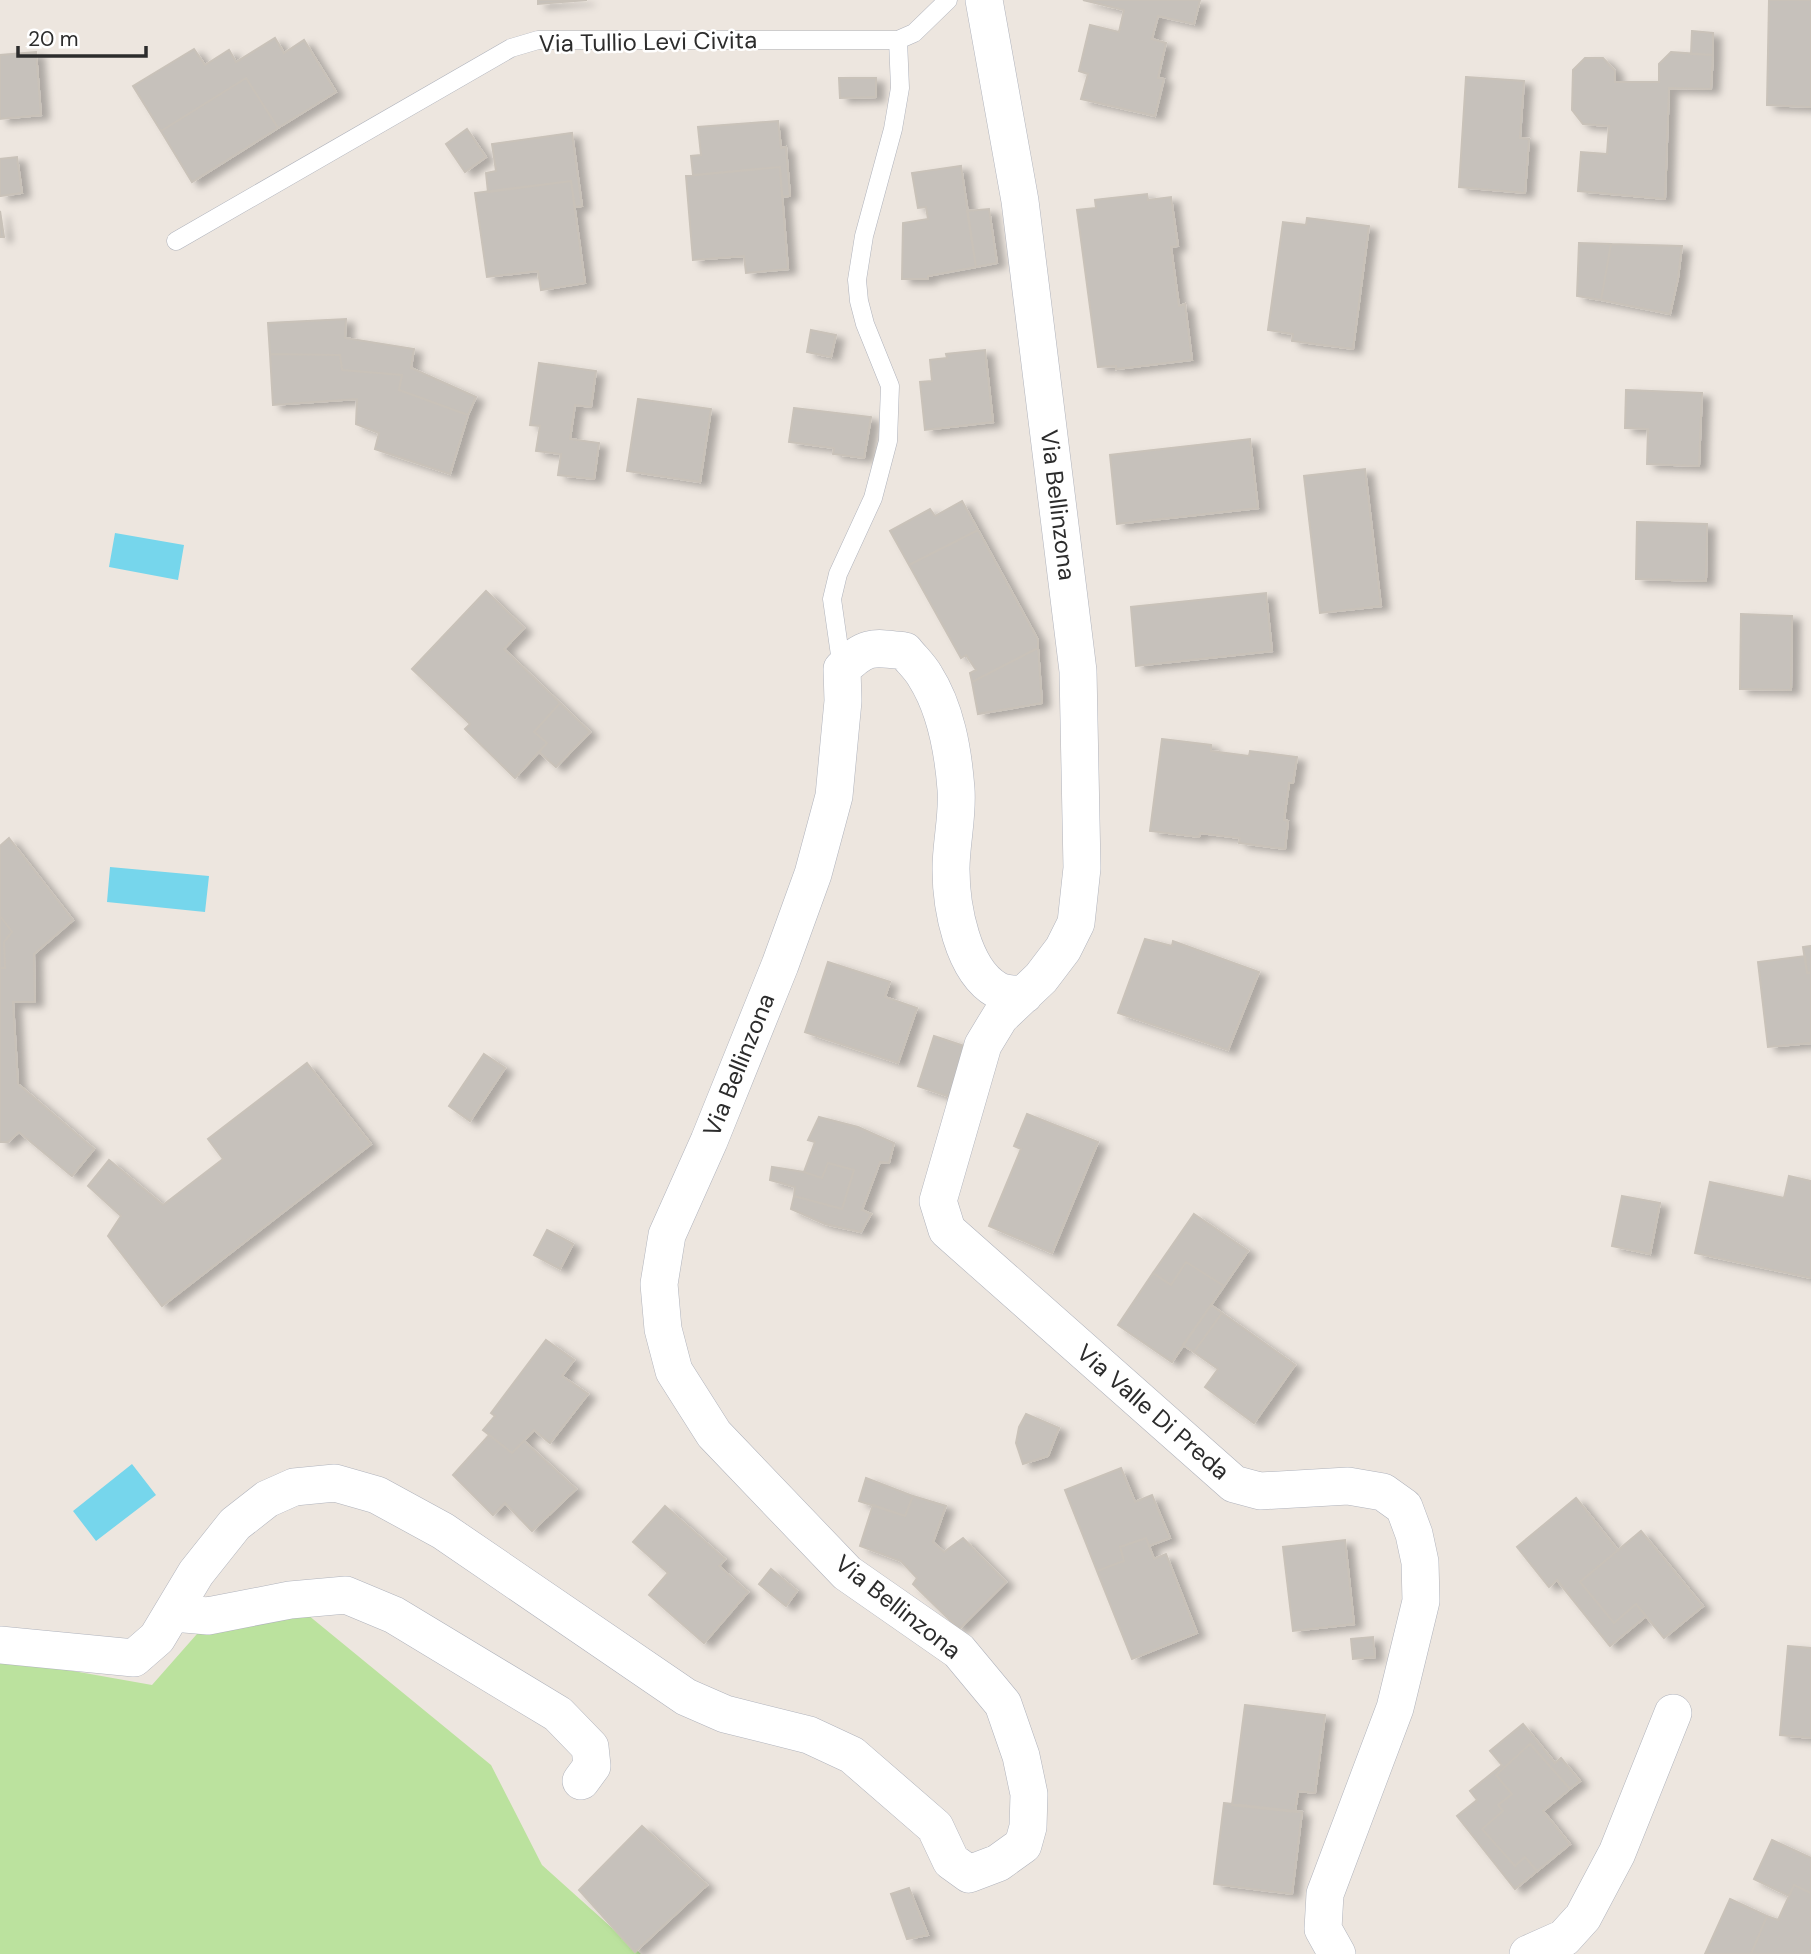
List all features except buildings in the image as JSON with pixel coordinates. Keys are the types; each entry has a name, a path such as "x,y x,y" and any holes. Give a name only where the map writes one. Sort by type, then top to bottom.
{"street":[{"name":"Via Bellinzona","path":"984,0 1020,201 1077,658 1081,727 1082,868 1076,923 1063,949 1041,978 1012,1006"},
{"path":"842,669 857,653 876,648 905,651 925,676 943,715 950,746 956,791 951,868 953,904 962,941 981,976 1012,1006"},
{"name":"Via Bellinzona","path":"0,1644 134,1658 157,1638 196,1573 235,1524 267,1499 294,1486 335,1483 377,1495 443,1531 686,1697 725,1714 809,1735 852,1755 935,1827 951,1861 969,1874 998,1863 1023,1845 1028,1827 1029,1794 1021,1756 1003,1704 959,1651 847,1573 714,1434 674,1371 663,1329 659,1284 667,1235 709,1141 780,965 813,874 831,809 843,701 842,669"},
{"name":"Via Valle Di Preda","path":"1012,1006 983,1045 938,1201 947,1230 1234,1484 1260,1491 1348,1486 1383,1492 1404,1507 1414,1534 1420,1562 1421,1601 1395,1708 1325,1894 1323,1929 1337,1954"},
{"path":"173,1613 208,1615 290,1600 346,1595 394,1615 558,1714 590,1747 592,1766 581,1781"},
{"path":"1528,1954 1564,1938 1583,1917 1617,1853 1673,1713"}],"lane":[{"path":"898,40 914,33 948,0"},
{"name":"Via Tullio Levi Civita","path":"176,241 511,48 538,40 898,40"},
{"name":"Via Bellinzona","path":"842,669 832,599 838,574 873,498 888,440 890,386 865,324 857,280 864,236 893,129 900,88 898,40"}],"green space":[{"path":"308,1615 491,1765 542,1865 641,1954 0,1954 0,1658 152,1685 204,1626"}],"water":[{"path":"115,533 184,545 178,580 109,567"},
{"path":"110,867 209,876 205,912 107,902"},
{"path":"132,1464 156,1495 96,1541 73,1511"}]}
